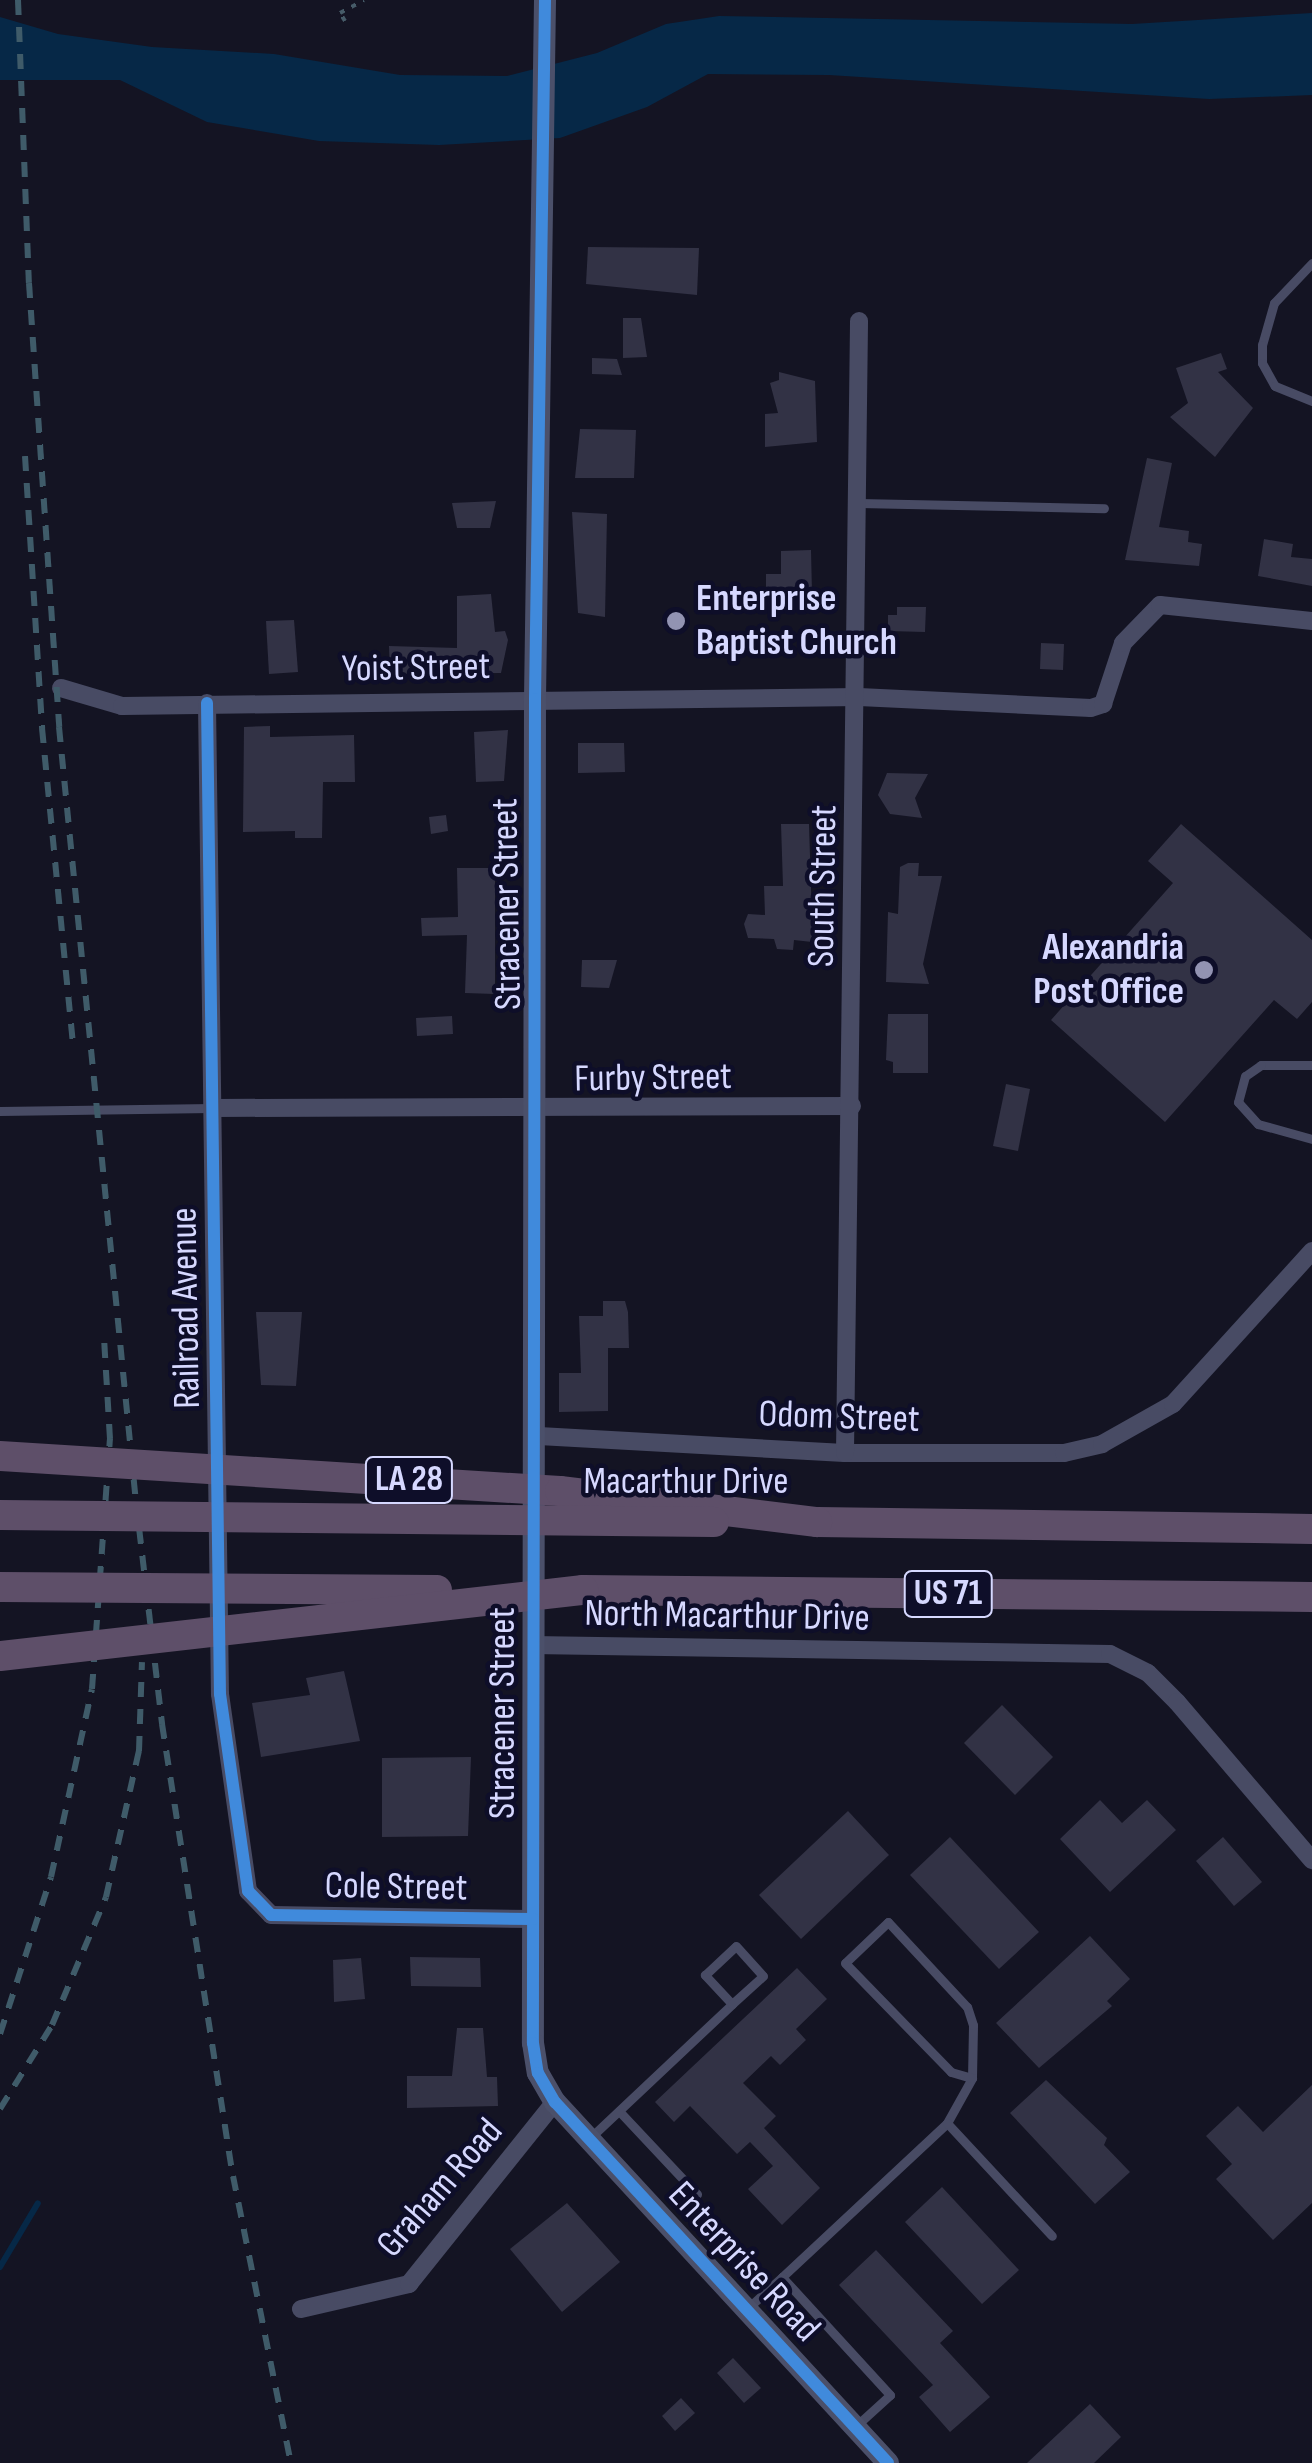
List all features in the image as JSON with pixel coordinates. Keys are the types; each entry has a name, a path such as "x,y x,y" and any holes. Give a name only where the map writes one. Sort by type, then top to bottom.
{"highway":[{"name":"LA 28","path":"0,1456 620,1496 817,1522"},
{"name":"Macarthur Drive","path":"0,1515 1304,1529"},
{"name":"US 71","path":"0,1587 1312,1597"},
{"path":"0,1656 583,1590"}],"street":[{"name":"Stracener Street","path":"545,5 535,699 539,1436 532,1645 532,1918 533,2043 538,2073 556,2102"},
{"name":"South Street","path":"845,1453 859,697 859,320"},
{"name":"Yoist Street","path":"61,688 122,706 859,697 1091,708 1103,704 1123,643 1160,605 1312,621"},
{"name":"Railroad Avenue","path":"206,703 220,1694 248,1891 261,1906"},
{"name":"Furby Street","path":"214,1108 852,1106"},
{"name":"Odom Street","path":"539,1436 845,1453 1064,1454 1132,1428 1173,1404 1312,1251"},
{"name":"North Macarthur Drive","path":"532,1645 1110,1654 1148,1673 1177,1702 1312,1860"},
{"name":"Cole Street","path":"261,1906 271,1915 532,1918"},
{"name":"Enterprise Road","path":"556,2102 888,2463"},
{"name":"Graham Road","path":"301,2309 409,2284 556,2102"}],"lane":[{"path":"1312,263 1274,302 1262,344 1262,363 1276,386 1312,401"},
{"path":"859,503 1104,508"},
{"path":"1312,1065 1261,1065 1246,1076 1238,1102 1258,1124 1312,1139"},
{"path":"0,1112 214,1108"},
{"path":"747,2310 947,2124 972,2078 976,2055 967,2007 888,1922 845,1963 951,2072 972,2078"},
{"path":"590,2138 763,1976 736,1946 705,1975 732,2004"},
{"path":"620,2110 697,2194"},
{"path":"947,2124 1052,2236"},
{"path":"782,2277 890,2395 854,2427"}],"path":[{"path":"346,21 340,12 364,0"}],"water":[{"path":"1312,13 1312,95 1209,99 829,75 708,74 647,107 560,138 439,145 319,141 207,122 120,80 0,80 0,17 58,34 152,47 274,54 400,75 507,76 597,53 666,24 719,16 1132,24"}],"building":[{"path":"588,247 699,248 697,295 586,284"},
{"path":"623,318 641,318 647,357 623,358"},
{"path":"1221,353 1227,369 1218,372 1253,408 1215,457 1170,417 1188,403 1176,368"},
{"path":"592,358 617,359 622,375 592,374"},
{"path":"779,372 815,381 817,442 765,447 765,414 778,413 770,383 779,380"},
{"path":"580,429 636,430 634,478 575,478"},
{"path":"1147,458 1172,463 1159,527 1189,531 1188,542 1202,544 1199,566 1125,560"},
{"path":"496,501 490,528 457,528 452,503"},
{"path":"572,512 607,514 605,617 578,613"},
{"path":"1264,539 1293,544 1291,557 1312,559 1312,586 1258,576"},
{"path":"811,550 812,593 766,594 766,574 781,574 781,551"},
{"path":"491,594 495,632 505,631 508,640 501,673 390,674 389,646 457,648 457,596"},
{"path":"897,607 926,607 925,632 888,631 888,615 897,615"},
{"path":"294,620 298,672 269,674 266,621"},
{"path":"1041,643 1064,644 1063,670 1040,669"},
{"path":"270,726 270,737 354,735 355,782 323,782 322,838 295,838 295,831 243,832 244,727"},
{"path":"508,730 504,781 476,782 474,732"},
{"path":"578,743 624,743 625,772 578,773"},
{"path":"887,773 928,774 915,798 922,818 890,814 878,795"},
{"path":"446,815 448,831 431,834 429,817"},
{"path":"781,824 809,824 812,920 821,943 794,940 793,950 777,949 774,939 748,938 744,924 748,914 765,915 764,886 783,886"},
{"name":"Alexandria Post Office","path":"1181,824 1312,940 1312,1002 1297,1019 1274,1000 1165,1122 1051,1020 1173,883 1148,861"},
{"path":"919,863 918,876 942,876 923,964 929,984 886,982 888,912 898,914 900,867"},
{"path":"457,868 495,868 495,994 465,993 467,935 422,936 421,918 458,917"},
{"path":"582,960 617,960 609,988 581,987"},
{"path":"888,1014 928,1014 928,1073 893,1073 893,1062 886,1060"},
{"path":"452,1016 453,1034 417,1036 416,1018"},
{"path":"1006,1084 1030,1089 1018,1151 993,1146"},
{"path":"603,1301 625,1301 628,1312 629,1348 608,1348 608,1411 559,1412 559,1373 581,1373 579,1316 603,1316"},
{"path":"256,1312 302,1312 296,1386 261,1385"},
{"path":"344,1671 360,1741 261,1757 252,1703 310,1695 306,1678"},
{"path":"1002,1705 1053,1757 1015,1795 964,1743"},
{"path":"471,1757 468,1836 382,1837 382,1758"},
{"path":"1100,1800 1122,1823 1147,1800 1176,1830 1110,1892 1060,1839"},
{"path":"848,1811 889,1855 801,1939 759,1895"},
{"path":"950,1837 1039,1932 999,1969 910,1875"},
{"path":"1223,1837 1262,1882 1234,1906 1196,1861"},
{"path":"1090,1936 1130,1979 1107,2001 1112,2006 1039,2068 996,2023"},
{"path":"410,1957 480,1958 481,1987 411,1986"},
{"path":"361,1958 365,1999 334,2002 333,1960"},
{"path":"797,1968 827,1999 796,2029 806,2040 780,2065 771,2056 743,2083 776,2116 764,2128 820,2188 782,2225 748,2189 773,2166 750,2142 737,2154 690,2106 674,2122 655,2102"},
{"path":"457,2028 483,2028 487,2077 497,2077 498,2106 407,2108 407,2076 452,2076"},
{"path":"1046,2080 1107,2138 1104,2145 1130,2172 1095,2204 1010,2113"},
{"path":"1312,2085 1312,2203 1273,2240 1216,2179 1232,2164 1206,2136 1238,2106 1263,2132"},
{"path":"942,2187 1019,2270 982,2304 905,2222"},
{"path":"567,2203 620,2262 562,2312 510,2249"},
{"path":"876,2250 953,2331 940,2343 990,2397 950,2432 919,2397 933,2385 839,2285"},
{"path":"733,2358 761,2388 744,2403 717,2373"},
{"path":"681,2398 695,2413 675,2431 662,2416"},
{"path":"1090,2404 1121,2437 1094,2463 1027,2463"}],"waterway":[{"path":"0,2267 38,2203"}],"railway":[{"path":"18,0 29,283 59,727 136,1502 162,1724 233,2176 291,2463"},
{"path":"25,456 42,728 73,1044"},
{"path":"0,2034 51,1877 92,1689 110,1439 104,1337"},
{"path":"0,2109 52,2025 106,1897 139,1751 142,1662"}],"cycle path":[{"path":"545,0 535,699 533,2043 538,2073 555,2102 888,2463"},
{"path":"207,703 220,1694 248,1891 271,1915 533,1919"}],"place":[{"name":"Enterprise Baptist Church","path":"676,621"},
{"name":"Alexandria Post Office","path":"1204,970"}]}
